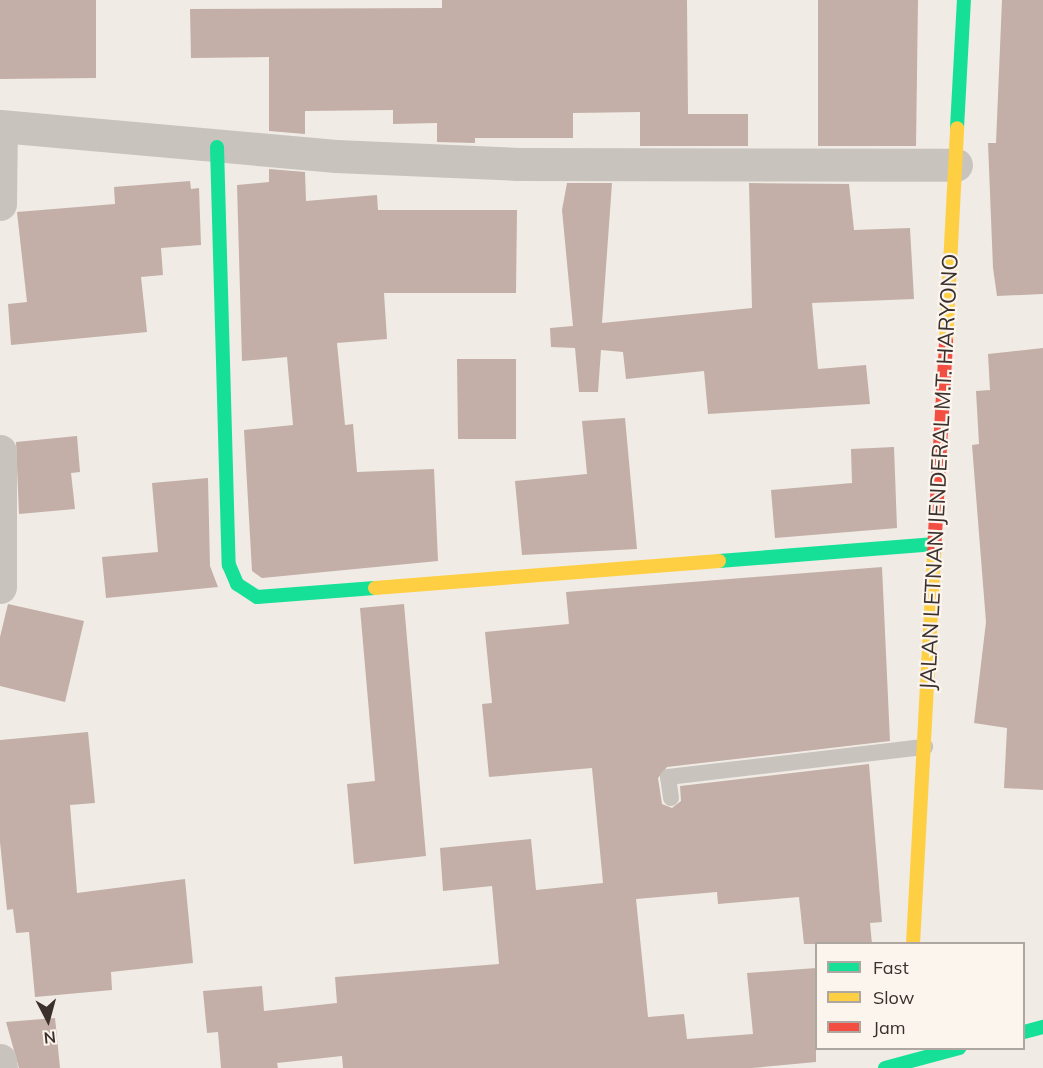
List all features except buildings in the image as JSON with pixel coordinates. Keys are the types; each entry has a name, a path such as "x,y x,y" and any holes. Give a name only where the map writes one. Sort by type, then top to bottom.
{"street":[{"name":"JALAN LETNAN JENDERAL M.T. HARYONO","path":"913,942 964,0"},
{"path":"0,204 1,126 217,147 518,164 956,165"},
{"path":"217,147 230,565 237,584 257,597 935,544"},
{"path":"0,451 0,586"},
{"path":"1025,1032 1043,1027"},
{"path":"885,1068 904,1060 950,1050"},
{"path":"0,1060 1,1068"}],"lane":[{"path":"671,798 668,777 925,747"}],"traffic: fast":[{"path":"957,128 964,0"},
{"path":"217,147 229,565 237,584 257,597 375,588"},
{"path":"719,561 935,544"},
{"path":"1025,1032 1043,1027"},
{"path":"885,1068 952,1050"}],"traffic: slow":[{"path":"946,341 957,128"},
{"path":"913,942 934,551"},
{"path":"375,588 719,561"}],"traffic: jam":[{"path":"934,551 946,341"}]}
